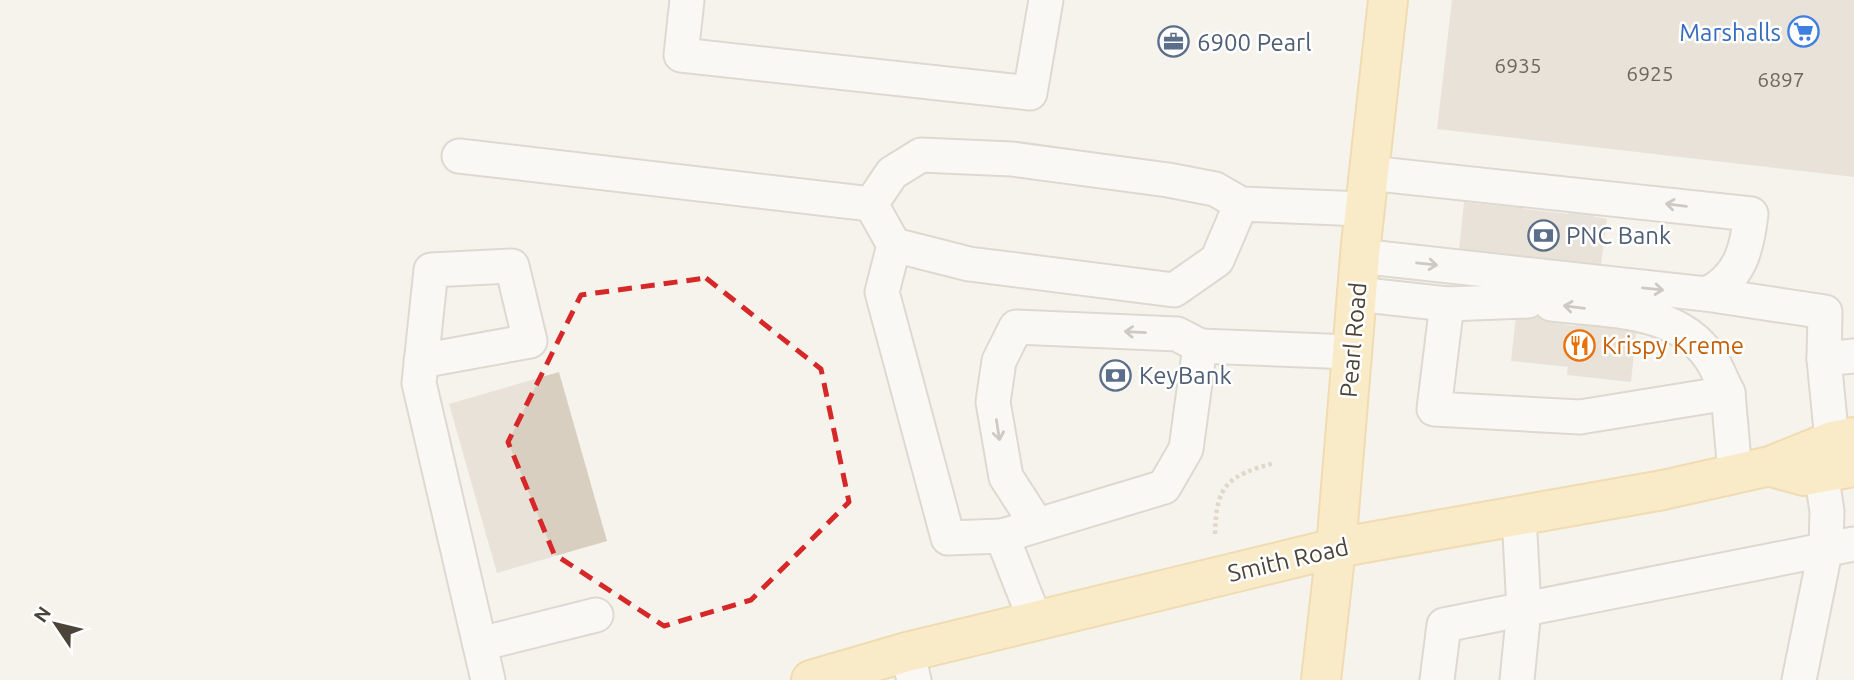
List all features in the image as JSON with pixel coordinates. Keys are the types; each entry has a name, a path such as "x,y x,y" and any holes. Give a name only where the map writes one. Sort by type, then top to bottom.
{"main road":[{"name":"Pearl Road","path":"1321,680 1336,548 1359,256 1388,0"},
{"path":"1753,470 1804,477 1840,455"},
{"name":"Smith Road","path":"811,680 911,666 1035,620 1336,548 1663,490 1753,470"}],"lane":[{"path":"687,0 681,55 1031,93 1046,0"},
{"path":"872,204 892,173 921,155 1012,159 1168,180 1215,189 1241,204 1444,181 1623,198 1751,214 1747,247 1734,276 1723,287 1706,294"},
{"path":"459,156 872,204"},
{"path":"1444,181 1460,196 1581,213 1605,211 1623,198"},
{"path":"872,204 894,245 882,292 948,538 1002,536 1164,487 1186,449 1200,346"},
{"path":"894,245 969,264 1174,290 1217,260 1241,204"},
{"path":"1747,247 1756,272 1796,307"},
{"path":"1359,256 1706,294 1825,312 1839,358 1840,455 1827,511 1840,546 1799,680"},
{"path":"1356,294 1447,304 1540,303 1656,318 1675,327 1710,358 1728,393 1753,470"},
{"path":"1447,304 1434,409 1580,417 1728,393"},
{"path":"1037,525 1006,477 993,402 999,361 1016,327 1177,334 1200,346 1352,352"},
{"path":"421,361 419,383 488,680"},
{"path":"1517,680 1524,609 1519,516"},
{"path":"1002,536 1035,620"},
{"path":"1437,680 1444,625 1840,546"},
{"path":"480,644 596,615"}],"path":[{"path":"1214,534 1215,506 1225,484 1240,472 1274,463"}],"highlighted area":[{"path":"706,278 821,369 849,502 751,600 664,626 554,554 508,442 581,295"}],"building":[{"path":"1452,0 1854,0 1854,177 1437,129"},
{"path":"1501,199 1524,205 1523,209 1569,214 1569,207 1593,210 1592,216 1607,219 1601,265 1459,250 1464,202 1500,206"},
{"path":"1553,293 1548,322 1575,326 1576,315 1637,323 1631,382 1567,375 1568,367 1511,361 1517,307"},
{"path":"559,372 607,541 497,573 449,404"}],"tunnel":[{"path":"1569,211 1593,214"}],"place":[{"name":"Marshalls","path":"1804,32"},
{"name":"6900 Pearl","path":"1174,42"},
{"name":"PNC Bank","path":"1543,235"},
{"name":"Krispy Kreme","path":"1579,345"},
{"name":"KeyBank","path":"1116,375"}]}
